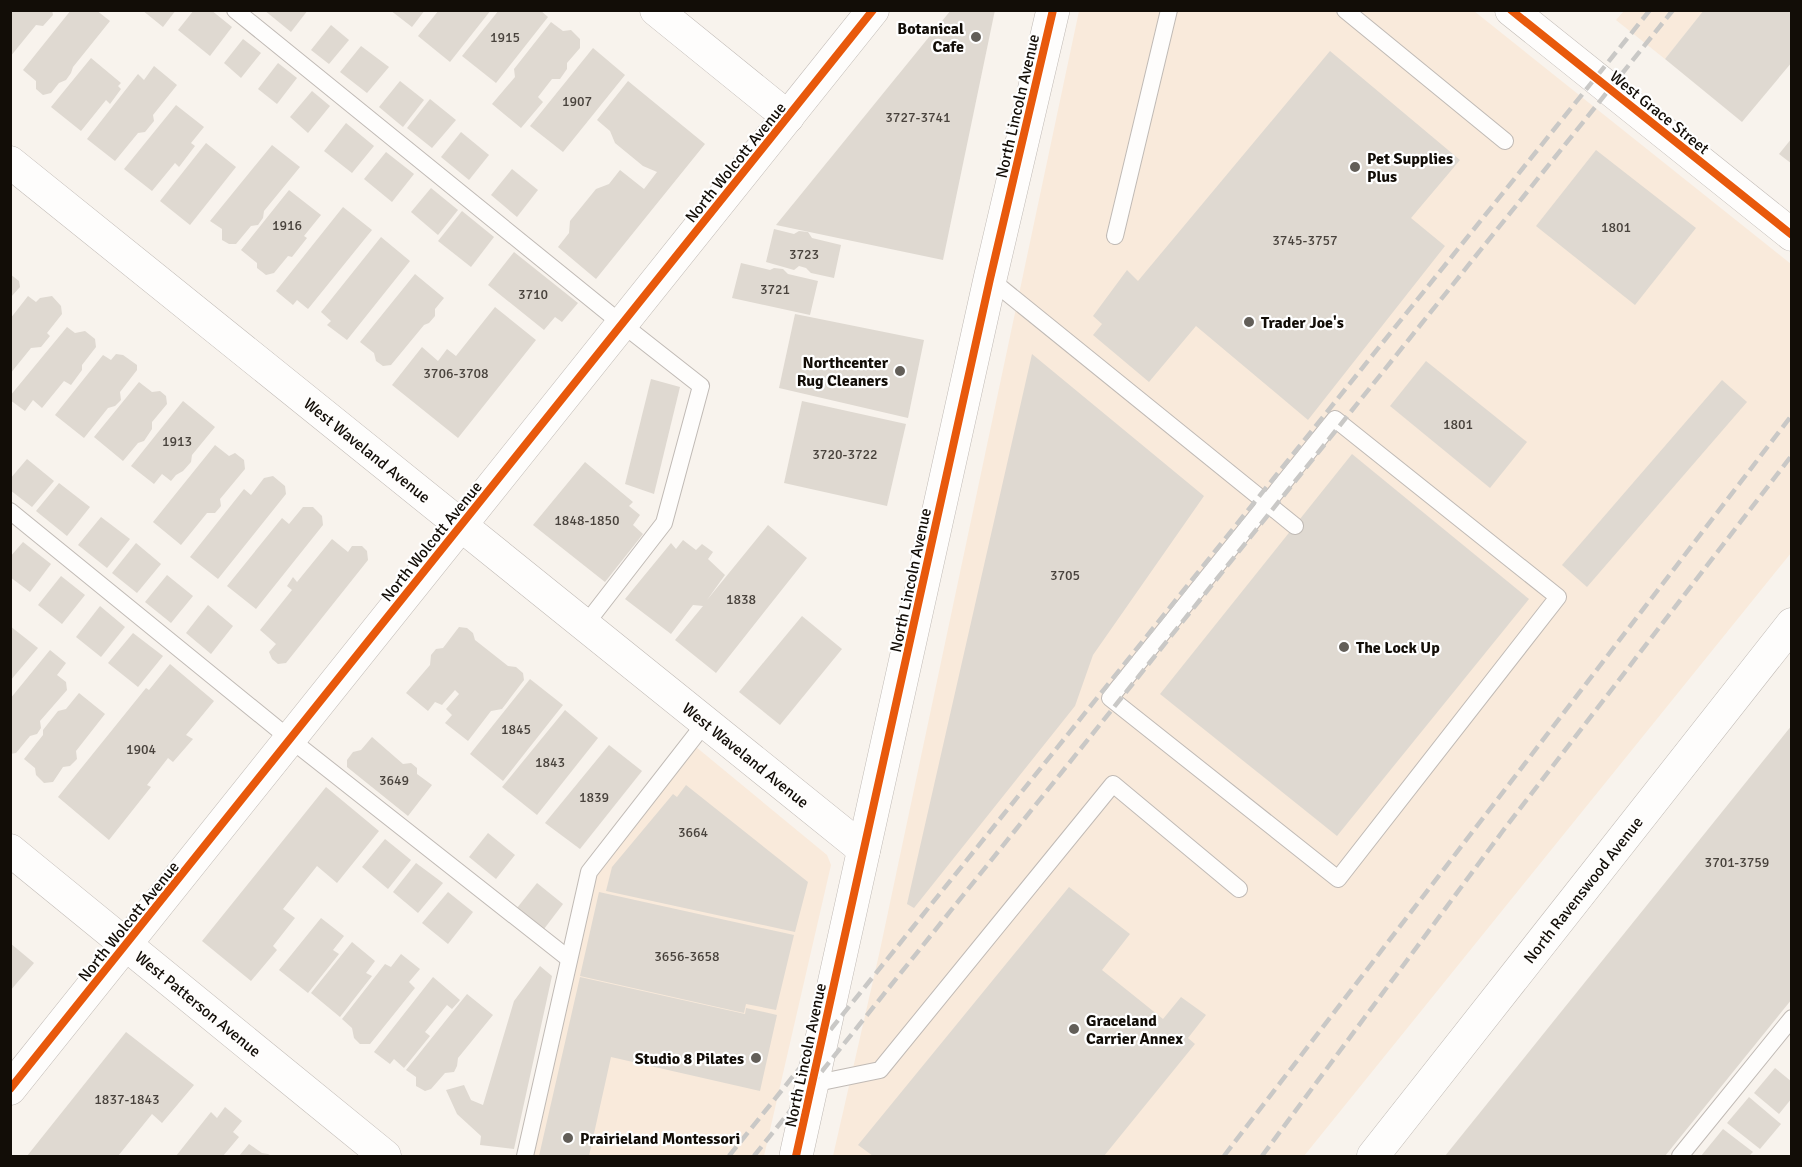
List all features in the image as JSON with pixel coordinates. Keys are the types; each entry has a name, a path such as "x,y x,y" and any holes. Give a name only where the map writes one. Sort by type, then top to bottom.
{"main road":[{"name":"North Lincoln Avenue","path":"796,1156 990,279 1053,10"}],"street":[{"path":"656,10 788,117"},
{"name":"North Wolcott Avenue","path":"10,1089 873,10"},
{"name":"West Grace Street","path":"1511,10 1791,235"},
{"name":"West Waveland Avenue","path":"10,162 864,850"},
{"name":"North Ravenswood Avenue","path":"1373,1156 1791,624"},
{"name":"West Patterson Avenue","path":"10,850 385,1156"}],"lane":[{"path":"235,10 622,324 702,386 664,523 585,625"},
{"path":"1115,236 1169,10"},
{"path":"1345,10 1505,141"},
{"path":"990,279 1295,526"},
{"path":"1335,419 1558,597 1338,879 1110,698 1267,503 1335,419"},
{"path":"10,511 291,739 569,959"},
{"path":"525,1156 589,872 705,723"},
{"path":"812,1084 880,1070 1113,784 1239,889"},
{"path":"1680,1156 1791,1018"}],"shaded area":[{"path":"1079,11 1474,11 1791,264 1791,553 1304,1156 833,1156 880,950"},
{"path":"1624,11 1704,11 1665,59 1616,20"},
{"path":"690,742 827,855 831,865 764,1156 525,1156 589,872"}],"building":[{"path":"10,10 52,10 53,15 43,26 36,25 10,57"},
{"path":"71,10 96,10 110,21 73,67 66,80 59,83 51,93 43,95 36,89 36,81 23,70"},
{"path":"142,10 176,10 163,27"},
{"path":"194,10 211,10 232,27 210,56 178,30"},
{"path":"264,10 308,10 291,32"},
{"path":"390,10 425,10 412,27"},
{"path":"439,10 491,10 450,62 418,36"},
{"path":"499,10 540,10 548,17 496,83 462,56"},
{"path":"951,10 995,10 943,260 776,225"},
{"path":"1704,10 1792,10 1792,62 1742,122 1665,59"},
{"path":"551,22 563,31 571,30 580,39 580,48 567,63 567,69 560,79 552,79 538,97 543,102 521,128 492,104 515,77 514,69"},
{"path":"331,25 349,40 329,64 311,50"},
{"path":"243,39 261,53 241,78 224,63"},
{"path":"361,46 389,67 367,93 340,72"},
{"path":"593,48 625,75 563,152 530,126"},
{"path":"1330,51 1460,160 1411,218 1445,246 1308,420 1196,326 1149,382 1093,335 1102,324 1093,316 1127,270 1138,281"},
{"path":"91,58 121,83 118,86 121,89 110,104 106,100 81,131 51,107"},
{"path":"278,63 297,78 277,104 258,89"},
{"path":"154,66 177,85 153,115 154,121 145,132 138,133 115,161 87,139 138,74 144,80"},
{"path":"400,81 424,100 403,127 379,107"},
{"path":"628,81 705,144 596,279 558,247 569,233 570,221 596,189 609,184 620,170 644,189 657,172 643,166 615,143 610,131 597,120"},
{"path":"312,91 330,106 308,133 290,117"},
{"path":"430,99 456,120 432,148 407,128"},
{"path":"176,105 204,127 191,143 195,146 179,167 175,163 152,191 124,169"},
{"path":"346,123 374,146 352,173 324,151"},
{"path":"461,132 489,155 469,180 441,157"},
{"path":"1792,138 1792,164 1779,154"},
{"path":"206,143 236,167 190,225 160,201"},
{"path":"272,145 300,167 264,211 263,218 258,225 251,226 236,244 229,244 222,240 222,229 210,221"},
{"path":"1596,150 1696,228 1635,305 1536,226"},
{"path":"386,152 414,174 392,202 364,179"},
{"path":"512,169 538,190 517,217 491,195"},
{"path":"431,188 458,210 438,235 411,212"},
{"path":"289,190 321,215 304,236 307,238 292,257 288,256 274,273 266,275 257,268 257,263 241,250"},
{"path":"343,207 372,230 308,309 297,300 293,305 276,291"},
{"path":"462,211 494,237 471,267 438,241"},
{"path":"774,229 794,234 799,231 808,232 812,238 841,245 834,278 811,273 799,266 794,270 766,262"},
{"path":"381,237 410,261 347,340 327,325 331,321 321,312"},
{"path":"514,252 578,303 562,322 555,317 544,330 488,285"},
{"path":"741,263 770,270 783,269 788,274 818,281 810,315 732,298"},
{"path":"10,274 19,281 20,287 10,298"},
{"path":"415,274 444,298 435,309 435,316 429,323 424,325 391,365 383,366 376,361 374,353 360,342"},
{"path":"28,296 36,302 40,298 52,296 61,306 62,314 47,333 50,336 41,347 31,348 10,374 10,319"},
{"path":"495,307 536,340 458,438 392,385 422,347 438,361 447,349 456,356"},
{"path":"795,314 924,340 908,418 779,388"},
{"path":"67,327 75,333 85,331 95,339 96,347 82,365 82,370 71,385 64,381 42,408 33,400 25,411 10,400 10,396"},
{"path":"116,354 123,355 137,365 137,370 120,392 121,400 115,406 108,408 84,438 55,415 103,355 111,360"},
{"path":"1032,354 1204,496 1093,655 1075,706 914,908 907,904"},
{"path":"1426,361 1527,442 1490,488 1390,406"},
{"path":"651,379 680,387 654,494 625,484"},
{"path":"1722,380 1747,402 1587,587 1562,565"},
{"path":"139,382 152,392 160,391 166,396 167,404 152,422 152,429 144,441 138,443 123,461 94,437"},
{"path":"183,401 215,427 192,455 191,462 183,471 171,481 162,474 154,484 131,466"},
{"path":"802,401 906,424 887,506 784,483"},
{"path":"215,445 229,456 235,453 244,460 245,469 220,499 221,506 215,513 207,513 181,545 153,522"},
{"name":"The Lock Up","path":"1352,454 1529,599 1337,836 1160,694"},
{"path":"27,459 54,481 32,507 10,490 10,479"},
{"path":"585,462 633,502 629,506 640,515 633,525 643,534 605,582 533,525"},
{"path":"273,476 285,486 286,494 218,579 190,557 244,489 251,495 264,478"},
{"path":"59,483 90,507 67,536 36,511"},
{"path":"303,507 313,507 322,516 323,525 256,609 227,586 282,518 289,524"},
{"path":"101,517 130,539 107,568 78,545"},
{"path":"768,525 807,558 716,673 675,640 703,606 693,605 671,634 625,599 671,543 676,549 683,540 696,550 702,544 713,552 708,559 725,575 707,600"},
{"path":"332,539 348,552 352,546 362,546 367,551 368,560 286,663 278,664 269,652 276,644 260,630 292,590 287,586 293,577 297,582"},
{"path":"23,542 51,564 30,592 10,577 10,557"},
{"path":"136,543 161,564 137,593 112,573"},
{"path":"167,575 193,596 171,623 145,602"},
{"path":"61,576 85,595 62,624 38,605"},
{"path":"208,605 233,626 211,654 186,633"},
{"path":"100,606 125,627 101,657 76,637"},
{"path":"802,616 842,649 780,725 739,692"},
{"path":"10,626 38,648 10,681"},
{"path":"459,627 467,628 473,633 475,640 508,666 516,667 523,673 524,680 502,709 491,711 468,741 445,723 452,715 446,709 459,694 455,690 442,705 435,702 428,711 406,693 430,665 431,655 436,649 443,648"},
{"path":"133,633 163,656 138,687 108,663"},
{"path":"50,650 66,663 57,675 66,682 67,690 40,721 41,728 37,734 30,736 16,753 10,754 10,699"},
{"path":"170,664 214,701 186,735 193,739 173,762 168,758 147,785 151,787 109,840 58,797 146,688 149,690"},
{"path":"530,679 563,705 503,781 470,754"},
{"path":"79,693 105,714 76,751 77,759 70,766 63,767 53,782 44,783 36,775 35,768 24,759 58,711 66,709"},
{"path":"565,710 598,738 537,815 502,787"},
{"path":"1792,725 1792,999 1665,1156 1445,1156"},
{"path":"372,737 403,764 411,763 417,768 417,774 432,785 408,816 347,767 347,760 353,752 361,750"},
{"path":"609,745 642,771 580,849 545,823"},
{"path":"686,785 808,882 795,932 606,891 612,867 673,794 677,797"},
{"path":"326,787 379,831 337,883 317,866 283,909 295,918 273,946 277,950 251,981 202,941"},
{"path":"488,833 515,855 496,879 469,857"},
{"path":"385,839 411,860 388,889 362,867"},
{"path":"416,863 443,883 418,913 393,892"},
{"path":"537,883 563,904 544,929 517,908"},
{"name":"Graceland Carrier Annex","path":"1069,887 1130,934 1102,970 1163,1019 1181,997 1206,1015 1188,1038 1195,1044 1104,1156 873,1156 858,1145"},
{"path":"448,892 473,912 448,944 422,923"},
{"path":"599,892 794,935 776,1010 746,1004 744,1013 580,976"},
{"path":"321,918 344,936 333,950 339,954 308,993 279,970"},
{"path":"352,942 375,961 366,973 372,976 340,1017 311,993"},
{"path":"10,943 34,963 10,991"},
{"path":"401,954 420,969 409,982 415,988 370,1044 360,1044 354,1038 352,1028 342,1019 385,964 391,967"},
{"path":"540,966 552,976 514,1149 480,1145 481,1136 457,1114 446,1090 464,1085 471,1100 483,1105 514,1001"},
{"path":"433,977 460,1000 452,1009 447,1005 425,1032 430,1036 404,1068 394,1059 390,1064 374,1052"},
{"path":"580,977 745,1014 746,1008 777,1015 760,1091 611,1057 589,1156 539,1156"},
{"path":"467,994 493,1015 458,1058 454,1072 445,1073 431,1089 425,1091 416,1086 416,1077 406,1070"},
{"path":"126,1032 194,1085 162,1123 152,1114 118,1156 27,1156"},
{"path":"1775,1068 1792,1082 1792,1098 1779,1114 1754,1093"},
{"path":"1749,1097 1781,1124 1760,1149 1727,1123"},
{"path":"225,1107 242,1121 233,1132 239,1137 223,1156 176,1156 211,1112 217,1118"},
{"path":"1723,1129 1753,1152 1749,1156 1701,1156"},
{"path":"249,1144 262,1153 272,1156 239,1156"}],"railway":[{"path":"729,1156 1650,10"},
{"path":"754,1156 1673,10"},
{"path":"1224,1156 1792,415"},
{"path":"1262,1156 1502,832 1792,455"}],"cycle path":[{"path":"10,1089 873,10"},
{"path":"796,1156 990,279 1053,10"},
{"path":"1511,10 1792,235"}],"place":[{"name":"Botanical Cafe","path":"976,37"},
{"name":"Pet Supplies Plus","path":"1355,167"},
{"name":"Trader Joe's","path":"1249,322"},
{"name":"Northcenter Rug Cleaners","path":"900,371"},
{"name":"The Lock Up","path":"1344,647"},
{"name":"Graceland Carrier Annex","path":"1074,1029"},
{"name":"Studio 8 Pilates","path":"756,1058"},
{"name":"Prairieland Montessori","path":"568,1138"}]}
